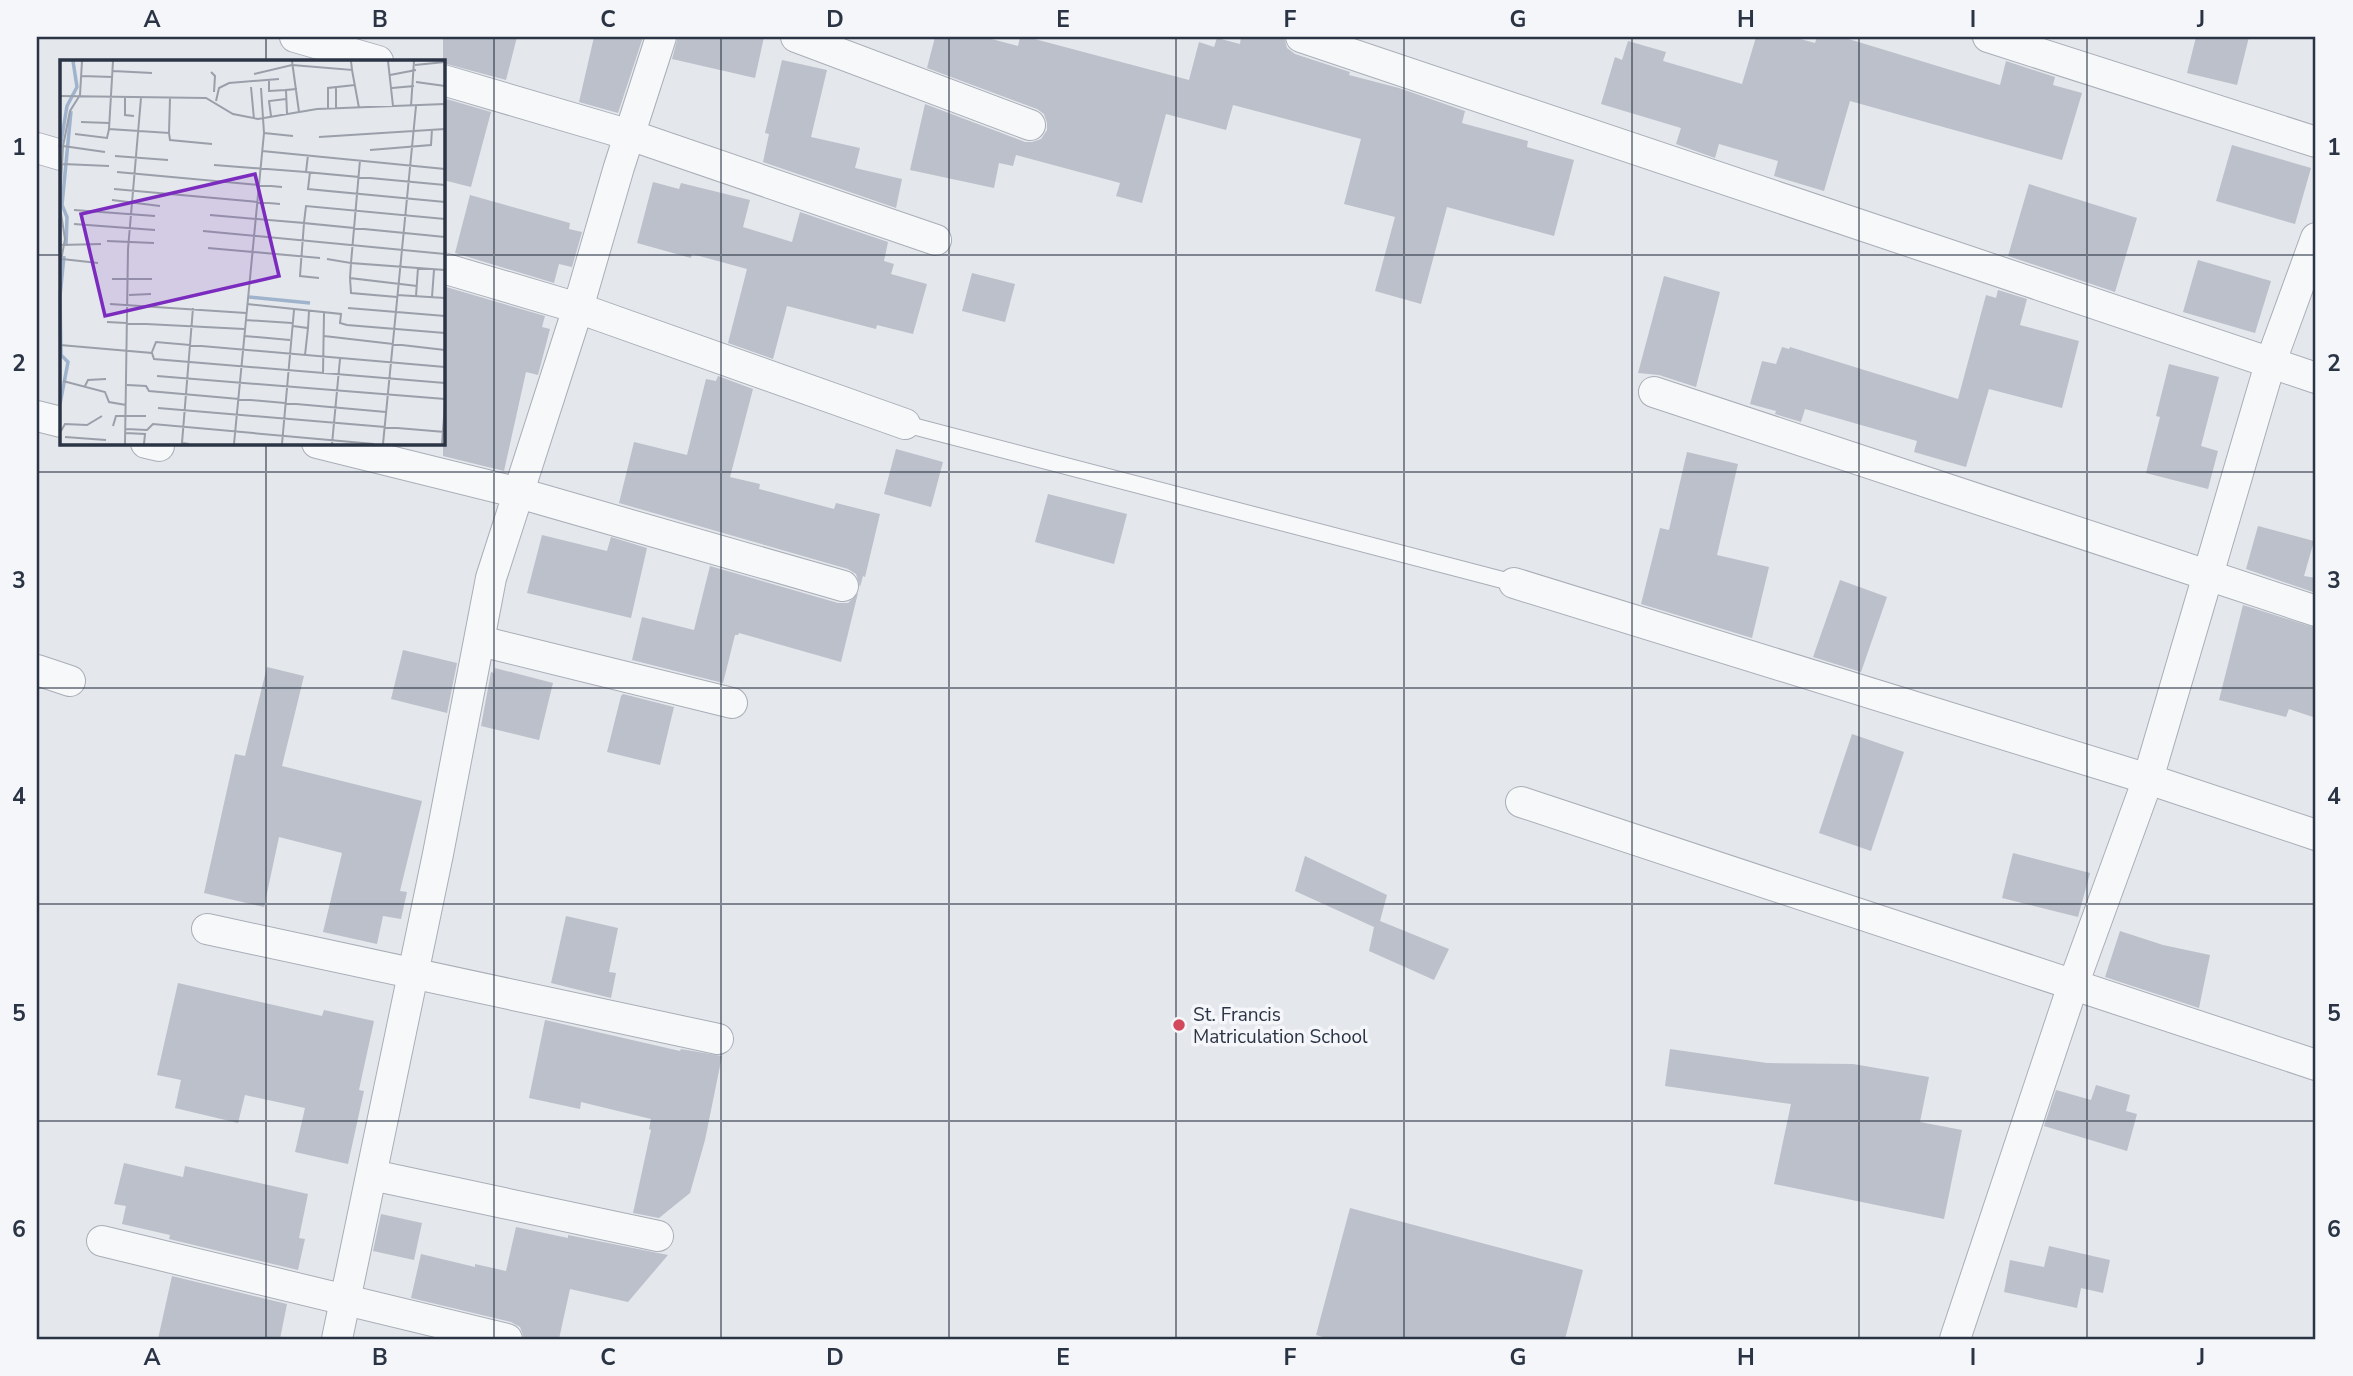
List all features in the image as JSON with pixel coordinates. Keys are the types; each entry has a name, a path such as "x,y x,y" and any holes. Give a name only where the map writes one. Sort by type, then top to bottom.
{"street":[{"path":"295,37 375,60"},
{"path":"337,1339 414,975 491,578 661,37"},
{"path":"796,37 1030,125"},
{"path":"1301,37 2316,378"},
{"path":"1988,37 2316,142"},
{"path":"444,80 630,135 936,240"},
{"path":"37,148 60,155"},
{"path":"1955,1339 2073,985 2148,779 2270,364 2316,238"},
{"path":"444,268 578,308 905,424"},
{"path":"1654,392 2316,611"},
{"path":"37,416 60,422"},
{"path":"321,444 519,494 843,586"},
{"path":"1514,583 2148,779 2316,835"},
{"path":"480,641 732,703"},
{"path":"37,670 70,681"},
{"path":"1521,802 2316,1065"},
{"path":"207,929 718,1039"},
{"path":"372,1175 658,1236"},
{"path":"102,1241 507,1339"}],"lane":[{"path":"905,424 1514,583"}],"building":[{"path":"443,37 517,37 506,80 444,63"},
{"path":"594,37 643,37 618,113 579,102"},
{"path":"678,37 764,37 755,78 672,59"},
{"path":"935,37 984,37 1018,46 1020,37 1027,37 1189,80 1199,42 1214,47 1217,38 1240,44 1241,37 1284,37 1287,48 1295,54 1350,72 1349,75 1399,88 1465,111 1462,123 1528,141 1527,147 1574,160 1554,236 1447,207 1421,304 1375,291 1395,217 1344,204 1361,139 1233,105 1226,130 1166,114 1142,203 1116,196 1120,183 1016,155 1013,166 999,163 994,188 910,170 925,104 1025,142 1041,139 1047,130 1044,114 1037,109 927,68"},
{"path":"1756,37 1793,37 1815,43 1817,37 1842,37 2000,85 2006,61 2055,77 2053,85 2082,93 2062,160 1850,101 1824,191 1774,176 1778,161 1719,144 1715,158 1676,144 1681,128 1601,104 1615,57 1622,60 1628,41 1666,52 1663,61 1742,84"},
{"path":"2196,37 2249,37 2237,85 2187,73"},
{"path":"782,60 827,70 811,137 860,148 855,168 902,179 896,208 763,162 769,134 765,133"},
{"path":"444,98 491,112 471,187 444,180"},
{"path":"2232,145 2311,168 2295,224 2216,201"},
{"path":"653,182 679,189 681,183 750,200 743,227 792,242 800,212 888,242 884,261 894,264 891,274 927,284 913,334 877,325 876,329 787,306 773,359 728,343 747,269 692,254 691,258 637,243"},
{"path":"2029,184 2137,218 2115,292 2008,256"},
{"path":"470,195 570,223 569,229 582,232 572,267 559,264 554,283 455,253"},
{"path":"2198,260 2271,281 2255,333 2183,312"},
{"path":"972,273 1015,284 1005,322 962,311"},
{"path":"1664,276 1720,292 1696,387 1659,375 1638,373"},
{"path":"446,287 545,316 542,327 550,329 538,375 526,372 504,471 443,456"},
{"path":"1998,290 2027,299 2020,325 2079,341 2062,408 1989,389 1966,467 1914,452 1917,441 1805,409 1801,422 1750,404 1762,361 1776,364 1782,347 1790,347 1958,399 1986,295 1996,298"},
{"path":"2169,364 2219,377 2201,446 2218,451 2208,489 2146,473 2160,417 2156,416"},
{"path":"718,376 753,389 730,477 760,484 759,489 834,509 836,503 880,514 865,577 863,576 860,587 856,574 848,569 619,503 634,442 687,455 706,379 716,381"},
{"path":"896,449 943,462 931,507 884,494"},
{"path":"1687,452 1738,464 1717,555 1769,567 1752,638 1641,604 1660,528 1669,530"},
{"path":"1048,494 1127,514 1114,564 1035,542"},
{"path":"2258,526 2314,541 2304,576 2316,578 2316,593 2246,569"},
{"path":"542,535 607,551 611,537 647,548 631,618 527,593"},
{"path":"710,566 838,603 848,603 858,593 841,662 739,633 735,635 723,683 632,660 642,617 694,630"},
{"path":"1840,580 1887,597 1861,672 1813,657"},
{"path":"2243,605 2316,628 2316,718 2289,709 2286,717 2219,700"},
{"path":"403,650 457,663 447,713 391,699"},
{"path":"267,667 304,676 282,766 422,801 400,891 407,892 401,919 383,916 377,944 323,932 342,853 279,837 264,907 204,893 235,754 245,756"},
{"path":"495,668 553,683 539,740 481,726 491,672 494,673"},
{"path":"623,694 674,707 660,765 607,752"},
{"path":"1852,734 1904,752 1871,851 1819,833"},
{"path":"2013,853 2090,873 2078,917 2002,898"},
{"path":"1305,856 1387,895 1380,921 1449,949 1434,980 1369,951 1374,927 1295,891"},
{"path":"566,916 618,928 609,972 616,973 611,998 551,983"},
{"path":"2120,931 2163,945 2210,955 2199,1008 2105,977"},
{"path":"178,983 322,1016 324,1010 374,1021 359,1090 364,1091 348,1164 295,1152 305,1108 245,1095 238,1123 175,1108 181,1080 157,1075"},
{"path":"545,1020 680,1051 681,1049 722,1056 705,1140 690,1193 659,1218 633,1213 651,1119 581,1102 580,1109 529,1098"},
{"path":"1670,1049 1767,1063 1853,1064 1929,1077 1920,1122 1962,1130 1944,1219 1774,1184 1791,1104 1665,1086"},
{"path":"2096,1085 2130,1095 2126,1111 2137,1114 2127,1151 2044,1126 2056,1090 2091,1100"},
{"path":"124,1163 183,1177 185,1166 308,1194 299,1238 305,1239 298,1270 169,1239 170,1235 122,1224 126,1206 114,1204"},
{"path":"1350,1208 1583,1270 1565,1339 1330,1339 1316,1335"},
{"path":"381,1214 422,1223 414,1260 373,1251"},
{"path":"516,1227 668,1255 628,1302 570,1289 559,1339 524,1338 520,1327 511,1322 411,1298 421,1254 475,1267 475,1264 506,1271"},
{"path":"2049,1246 2110,1260 2103,1293 2081,1288 2077,1308 2004,1292 2010,1260 2044,1267"},
{"path":"172,1276 287,1304 280,1339 158,1339"}],"place":[{"name":"St. Francis Matriculation School","path":"1179,1025"}]}
